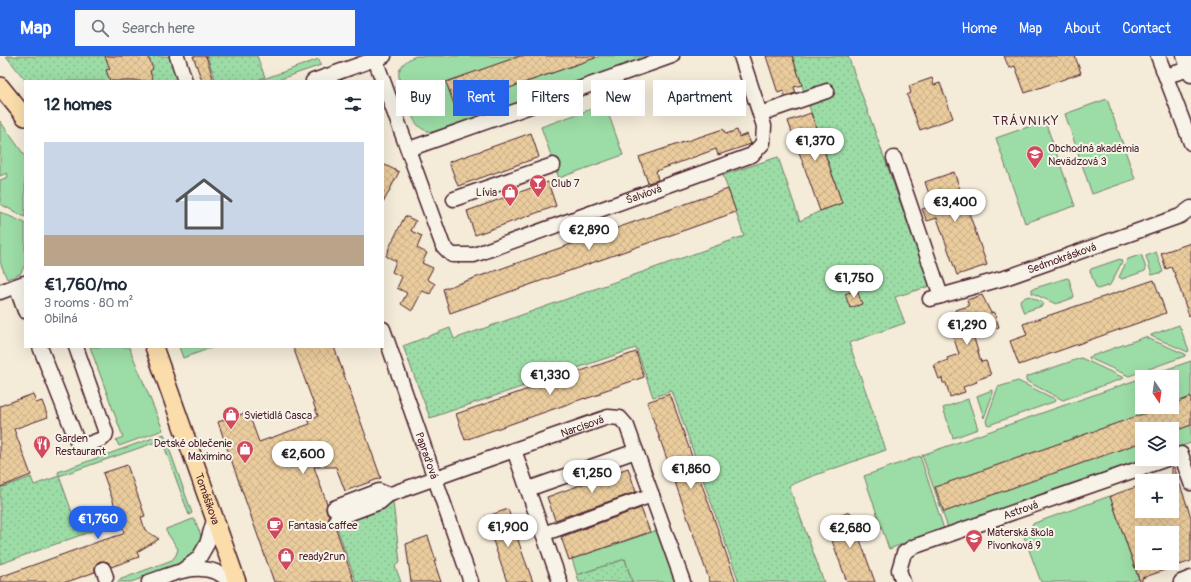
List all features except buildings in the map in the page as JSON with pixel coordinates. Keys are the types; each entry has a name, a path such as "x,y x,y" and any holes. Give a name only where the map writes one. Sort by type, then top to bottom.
{"main road":[{"path":"0,86 24,116"},
{"name":"Tomášikova","path":"154,348 237,582"}],"street":[{"path":"177,56 186,80"},
{"path":"409,149 672,56"},
{"name":"Šalviová","path":"380,58 409,149 443,246 452,255 474,254 752,155 763,143 764,126 741,56"},
{"path":"1158,56 1191,143"},
{"path":"316,80 380,58"},
{"path":"1166,76 1188,67"},
{"path":"760,114 827,91"},
{"name":"Sedmokrásková","path":"894,158 935,297 1008,277 1180,216 1191,208"},
{"path":"454,199 553,165"},
{"path":"0,292 20,284 24,306"},
{"name":"Papraďová","path":"384,332 471,582"},
{"path":"40,348 77,441 84,446 102,439 106,433 76,348"},
{"name":"Narcisová","path":"336,513 379,491 388,495 608,417 620,418 627,426 683,582"},
{"path":"514,450 560,582"},
{"path":"528,489 636,451"},
{"path":"1181,454 1191,483"},
{"name":"Astrová","path":"903,582 899,570 904,552 913,547 1147,466"},
{"path":"543,534 652,496"},
{"path":"184,570 199,558 205,549 214,517"},
{"path":"149,582 184,570 202,569 216,572 232,582"},
{"path":"1180,582 1191,578"}],"green space":[{"path":"6,56 169,56 178,80 25,80"},
{"path":"207,56 257,56 265,77 258,80 216,80"},
{"path":"416,56 520,56 526,80 517,80 517,103 509,105 509,80 453,80 453,116 479,116 433,132 426,131 419,126 412,116 445,116 445,80 400,80 399,72 401,67 408,60"},
{"path":"600,56 650,56 581,80 532,80"},
{"path":"792,56 848,56 930,286 895,297 905,323 849,343 886,450 789,486 824,582 739,582 672,391 653,397 636,348 430,418 403,346 450,328 454,339 744,236 723,175 778,157 800,221 820,211 842,203"},
{"path":"319,59 321,65 278,80 261,80"},
{"path":"1107,99 1135,179 1092,194 1065,114"},
{"path":"591,109 591,116 609,116 623,155 559,178 541,127 572,116 583,116 583,112"},
{"path":"0,121 24,155 24,216 0,204 0,180 8,177 7,173 0,176"},
{"path":"1045,121 1075,206 1025,223 996,138"},
{"path":"0,212 24,223 24,267 20,274 7,279 0,262"},
{"path":"1156,252 1163,272 1152,275 1146,256"},
{"path":"1140,255 1142,256 1146,269 1145,271 1122,279 1119,277 1128,259"},
{"path":"1120,259 1122,262 1110,285 1098,289 1096,288 1090,271 1091,269"},
{"path":"1067,278 1069,279 1074,296 1073,298 1056,304 1032,293 1032,289"},
{"path":"1029,296 1043,303 1042,306 1024,312 1020,301 1021,299"},
{"path":"1179,325 1189,350 1188,352 1151,336 1151,335"},
{"path":"1145,337 1185,354 1185,356 1146,370 1135,370 1135,374 1129,376 1089,357"},
{"path":"90,348 129,348 163,430 119,446 116,440 123,437"},
{"path":"179,348 211,348 183,358"},
{"path":"1081,358 1124,378 1063,400 1026,381 1026,377"},
{"path":"1191,361 1191,443 1179,447 1179,422 1135,422 1135,463 948,528 922,455 1135,380 1135,414 1179,414 1179,370 1165,370"},
{"path":"1018,381 1055,399 1056,401 989,425 987,424 986,421 998,387"},
{"path":"992,390 992,396 984,418 977,396"},
{"path":"968,399 978,429 953,438 943,408"},
{"path":"164,434 192,513 189,515 162,440 59,476 58,472"},
{"path":"920,456 944,529 889,549 864,476"},
{"path":"59,476 76,523 105,513 109,525 0,564 0,488 31,477 34,485"},
{"path":"1110,496 1139,579 1131,582 1041,582 1023,534 1034,530 1032,524"},
{"path":"393,502 400,562 395,566 401,582 356,582 335,522"},
{"path":"193,519 195,520 204,544 191,561 131,582 117,582 172,560 178,549 166,529"},
{"path":"661,529 681,582 632,582 625,559 577,575 572,559"},
{"path":"625,559 632,582 579,582 577,575"}],"place":[{"name":"Obchodná akadémia Nevädzová 3","path":"1035,169"},
{"name":"Club 7","path":"538,198"},
{"name":"Lívia","path":"510,207"},
{"name":"Svietidlá Casca","path":"231,430"},
{"name":"Garden Restaurant","path":"42,459"},
{"name":"Detské oblečenie Maximino","path":"245,464"},
{"name":"Fantasia caffee","path":"275,540"},
{"name":"Materská škola Pivonková 9","path":"974,553"},
{"name":"ready2run","path":"286,571"}],"district":[{"name":"TRÁVNIKY","path":"1026,120"}]}
